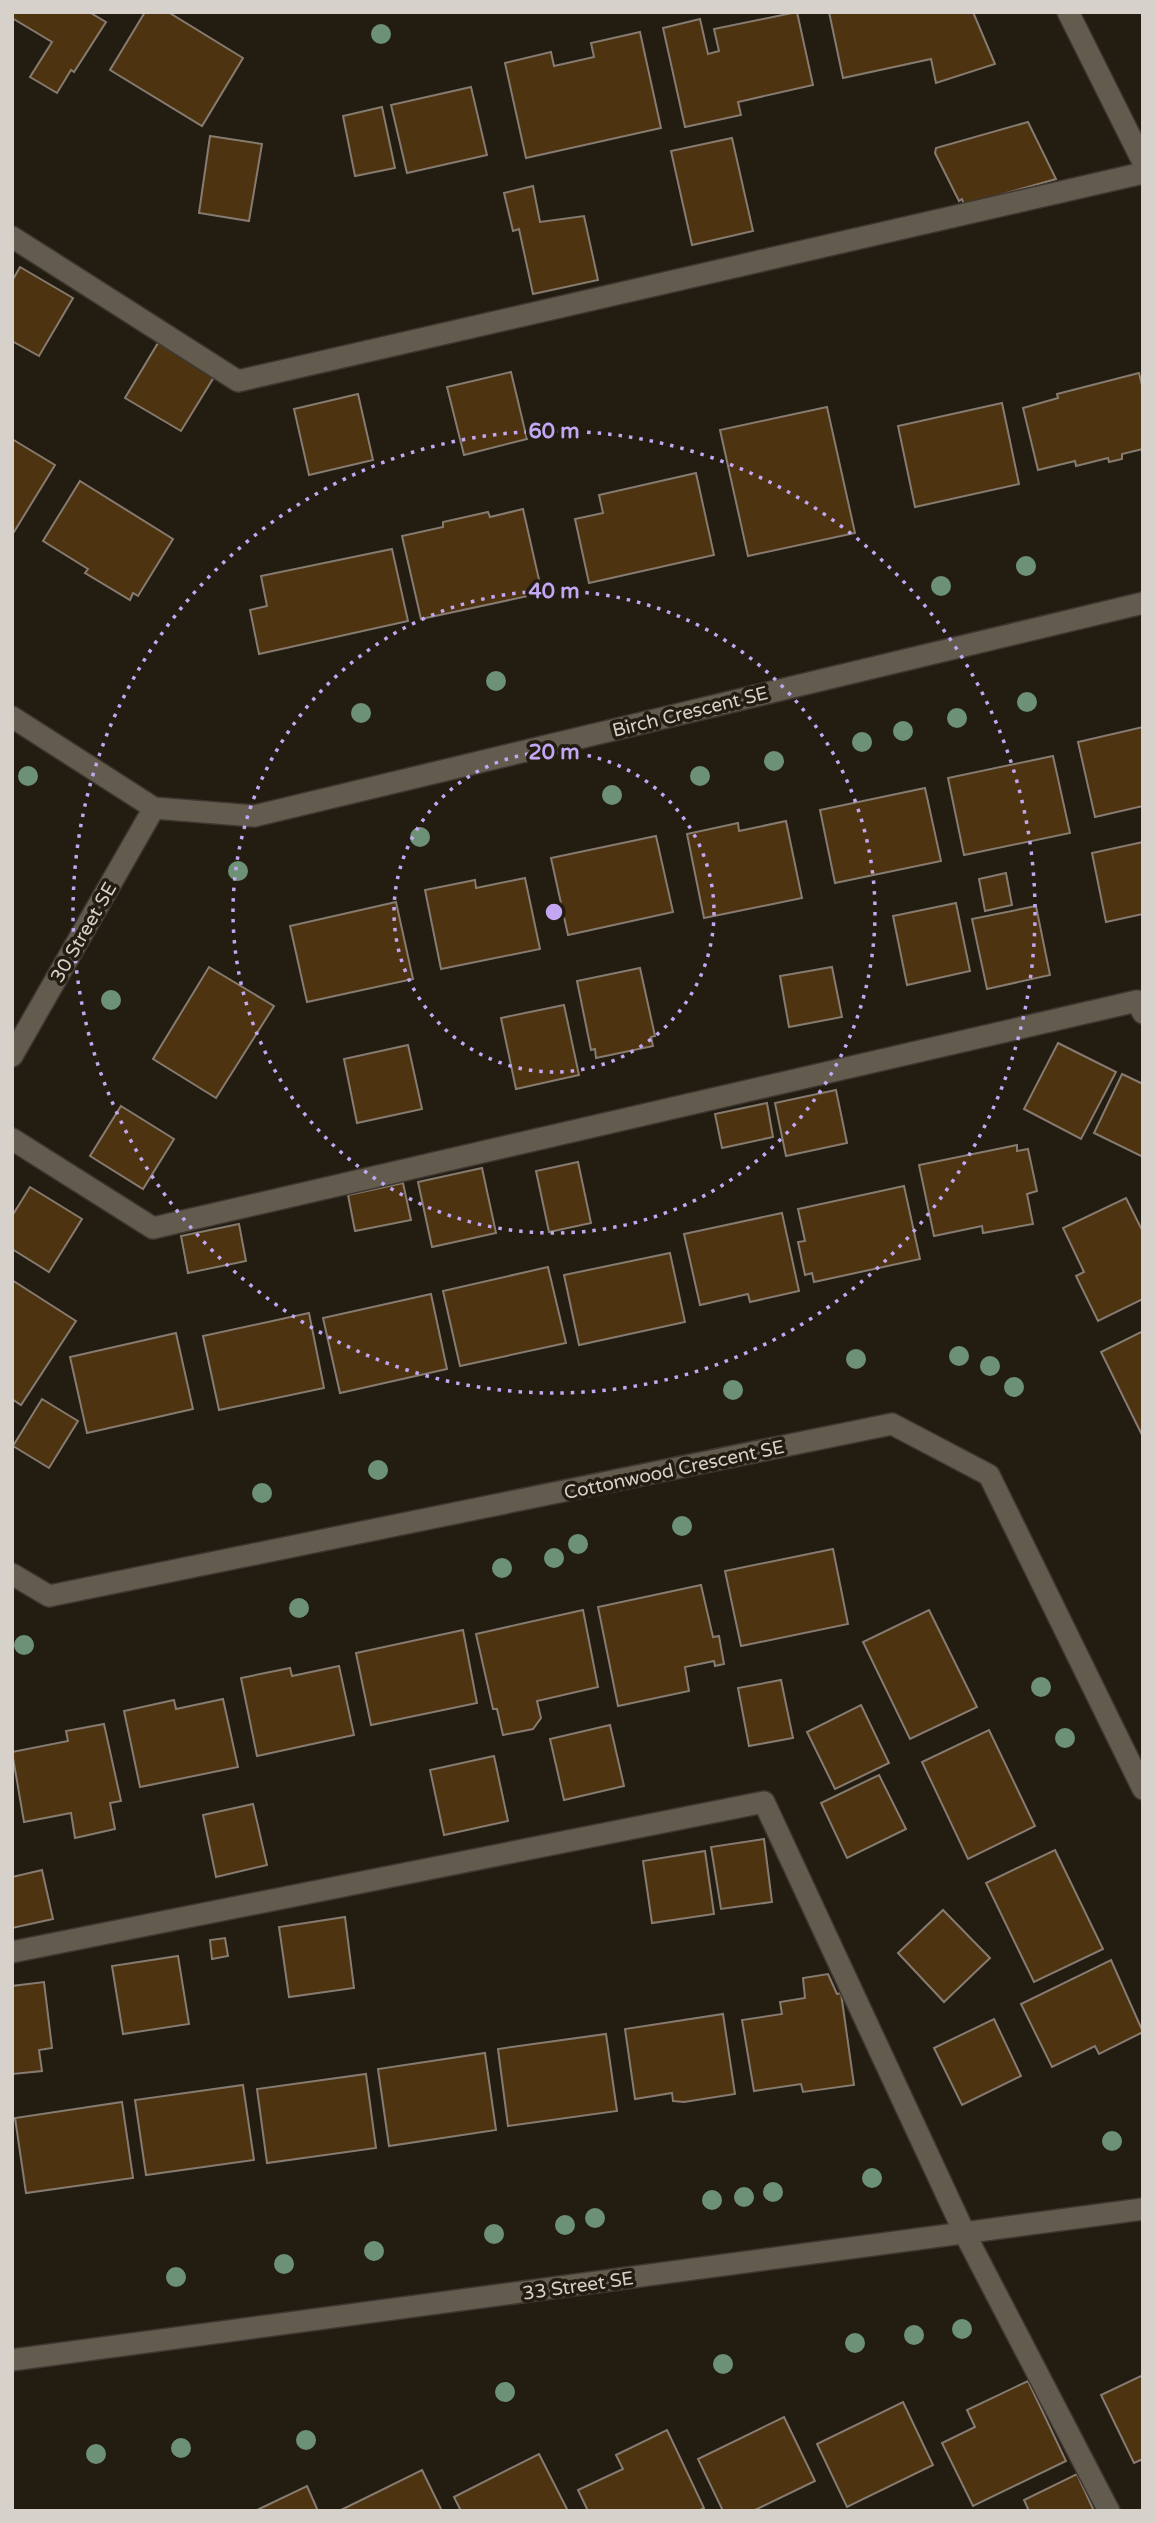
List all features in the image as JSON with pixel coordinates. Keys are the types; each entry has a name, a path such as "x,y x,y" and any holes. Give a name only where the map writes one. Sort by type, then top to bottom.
{"street":[{"path":"1068,12 1143,162"},
{"path":"12,237 238,381 1143,173"},
{"name":"Birch Crescent SE","path":"12,717 154,808 254,816 1143,603"},
{"name":"30 Street SE","path":"12,1056 154,808"},
{"path":"12,1139 152,1228 1137,1001 1143,1013"},
{"name":"Cottonwood Crescent SE","path":"12,1574 49,1596 892,1424 989,1475 1143,1789"},
{"path":"12,1952 764,1802 965,2234 1109,2511"},
{"name":"33 Street SE","path":"12,2360 1143,2208"}],"building":[{"path":"12,12 89,12 106,22 57,93 30,77 52,42 12,18"},
{"path":"145,12 168,12 243,58 202,126 110,70"},
{"path":"797,12 813,85 738,102 741,115 685,127 663,28 700,19 708,54 719,51 714,29"},
{"path":"829,12 973,12 995,64 936,83 931,59 843,78"},
{"path":"640,32 661,128 526,158 505,63 551,52 554,66 594,57 591,43"},
{"path":"471,87 487,155 407,173 391,105"},
{"path":"382,107 395,168 355,176 343,116"},
{"path":"1028,122 1056,179 964,205 962,199 959,201 935,153 936,148"},
{"path":"210,136 262,144 249,221 199,213"},
{"path":"732,138 753,231 692,245 671,151"},
{"path":"533,186 540,222 584,216 598,280 533,294 519,229 513,231 504,193"},
{"path":"20,267 73,298 39,356 12,341 12,281"},
{"path":"158,343 214,377 181,431 125,398"},
{"path":"511,372 527,439 464,455 447,387"},
{"path":"1139,373 1143,389 1143,449 1122,454 1122,459 1109,462 1108,458 1076,466 1075,461 1038,470 1023,408 1058,398 1057,394"},
{"path":"358,394 373,460 309,475 294,409"},
{"path":"1002,403 1019,484 915,507 898,426"},
{"path":"827,407 855,533 748,556 720,430"},
{"path":"12,439 55,465 14,532 12,531"},
{"path":"696,473 714,555 589,583 575,519 603,513 599,495"},
{"path":"80,481 173,539 138,596 133,593 130,600 85,573 88,569 43,541"},
{"path":"523,509 542,593 421,619 402,536 443,527 443,522 488,512 490,517"},
{"path":"392,549 408,621 259,654 250,610 267,606 261,576"},
{"path":"1143,727 1143,806 1095,817 1078,742"},
{"path":"1053,756 1070,833 964,855 948,778"},
{"path":"925,788 941,861 835,883 820,810"},
{"path":"786,821 802,898 704,918 687,834 738,823 739,831"},
{"path":"656,836 673,912 568,935 551,858"},
{"path":"1143,842 1143,914 1106,922 1092,853"},
{"path":"1006,873 1012,905 985,911 979,879"},
{"path":"525,878 540,949 441,969 425,890 475,880 476,888"},
{"path":"396,902 413,979 307,1002 290,926"},
{"path":"956,903 970,971 907,985 893,916"},
{"path":"1036,906 1050,975 987,989 972,919"},
{"path":"209,967 274,1006 216,1098 153,1059"},
{"path":"832,967 842,1017 789,1027 780,976"},
{"path":"640,968 655,1036 651,1037 653,1046 596,1058 595,1049 591,1050 577,981"},
{"path":"564,1005 579,1075 516,1089 501,1018"},
{"path":"1058,1043 1116,1072 1081,1139 1024,1109"},
{"path":"408,1045 422,1109 357,1123 344,1059"},
{"path":"1122,1074 1143,1084 1143,1157 1094,1133"},
{"path":"836,1090 847,1143 786,1156 775,1103"},
{"path":"767,1103 773,1137 722,1148 715,1114"},
{"path":"121,1106 174,1139 143,1189 90,1156"},
{"path":"1017,1145 1017,1151 1028,1149 1037,1191 1027,1194 1033,1224 983,1233 982,1226 934,1236 919,1165"},
{"path":"578,1162 591,1223 549,1232 536,1171"},
{"path":"482,1168 496,1233 432,1247 418,1182"},
{"path":"403,1183 411,1220 355,1231 348,1195"},
{"path":"904,1186 920,1259 814,1282 812,1273 805,1275 798,1242 805,1241 798,1209"},
{"path":"30,1187 82,1219 49,1272 12,1249 12,1216"},
{"path":"1126,1198 1143,1232 1143,1299 1098,1321 1076,1276 1084,1272 1063,1228"},
{"path":"782,1213 799,1291 750,1302 748,1294 700,1305 684,1234"},
{"path":"239,1224 246,1261 188,1273 181,1236"},
{"path":"670,1253 685,1322 579,1345 564,1275"},
{"path":"548,1267 566,1343 460,1366 443,1291"},
{"path":"12,1280 76,1321 21,1405 12,1399"},
{"path":"431,1294 447,1369 340,1393 323,1318"},
{"path":"309,1313 324,1388 219,1410 203,1336"},
{"path":"1143,1331 1143,1437 1101,1352"},
{"path":"176,1333 193,1409 87,1433 70,1357"},
{"path":"42,1399 78,1421 49,1468 13,1446"},
{"path":"833,1549 848,1624 741,1646 725,1571"},
{"path":"701,1585 713,1637 719,1636 724,1664 715,1666 714,1661 685,1667 689,1691 618,1706 598,1607"},
{"path":"583,1610 598,1687 537,1701 541,1718 533,1729 503,1735 497,1709 493,1709 476,1634"},
{"path":"929,1610 977,1707 910,1739 863,1642"},
{"path":"463,1630 477,1703 371,1725 356,1653"},
{"path":"339,1666 354,1735 257,1756 241,1678 290,1668 292,1676"},
{"path":"781,1680 793,1738 749,1746 738,1688"},
{"path":"223,1699 238,1767 140,1787 124,1711 174,1700 176,1709"},
{"path":"861,1705 889,1763 835,1789 807,1732"},
{"path":"104,1724 121,1801 110,1803 115,1829 75,1838 71,1813 24,1822 12,1752 68,1741 66,1731"},
{"path":"610,1725 624,1786 564,1800 550,1739"},
{"path":"989,1730 1035,1826 968,1859 922,1762"},
{"path":"494,1756 508,1821 444,1835 430,1770"},
{"path":"879,1775 906,1829 847,1858 821,1803"},
{"path":"253,1804 267,1865 216,1877 203,1815"},
{"path":"764,1839 772,1902 721,1909 711,1847"},
{"path":"1055,1850 1103,1949 1034,1982 986,1883"},
{"path":"705,1851 714,1914 652,1923 643,1861"},
{"path":"42,1870 53,1919 12,1928 12,1877"},
{"path":"943,1910 990,1958 944,2002 898,1953"},
{"path":"345,1917 354,1988 289,1997 279,1927"},
{"path":"225,1938 228,1956 212,1959 210,1940"},
{"path":"178,1956 189,2024 123,2034 112,1966"},
{"path":"1111,1960 1143,2032 1099,2054 1095,2046 1052,2067 1021,2004"},
{"path":"828,1974 837,1994 841,1993 854,2085 803,2092 801,2084 754,2091 742,2020 782,2014 780,2002 805,1998 803,1978"},
{"path":"44,1982 52,2048 39,2050 42,2071 13,2074 12,1986"},
{"path":"723,2014 735,2094 684,2102 673,2101 672,2093 635,2099 625,2029"},
{"path":"994,2019 1021,2076 962,2105 934,2048"},
{"path":"606,2034 617,2111 508,2126 498,2049"},
{"path":"485,2053 496,2130 389,2146 378,2069"},
{"path":"366,2074 376,2148 267,2163 257,2089"},
{"path":"243,2085 254,2160 146,2175 135,2100"},
{"path":"122,2102 133,2178 26,2193 15,2118"},
{"path":"1143,2375 1143,2459 1134,2463 1101,2395"},
{"path":"1028,2381 1066,2461 973,2506 942,2443 975,2427 967,2410"},
{"path":"903,2402 933,2465 847,2507 817,2444"},
{"path":"784,2417 815,2481 753,2511 723,2511 698,2459"},
{"path":"667,2430 704,2508 698,2511 588,2511 578,2490 623,2469 616,2455"},
{"path":"539,2454 568,2511 461,2511 454,2497"},
{"path":"422,2470 442,2511 339,2511"},
{"path":"1077,2474 1094,2511 1029,2511 1024,2500"},
{"path":"307,2486 318,2511 255,2511"}]}
